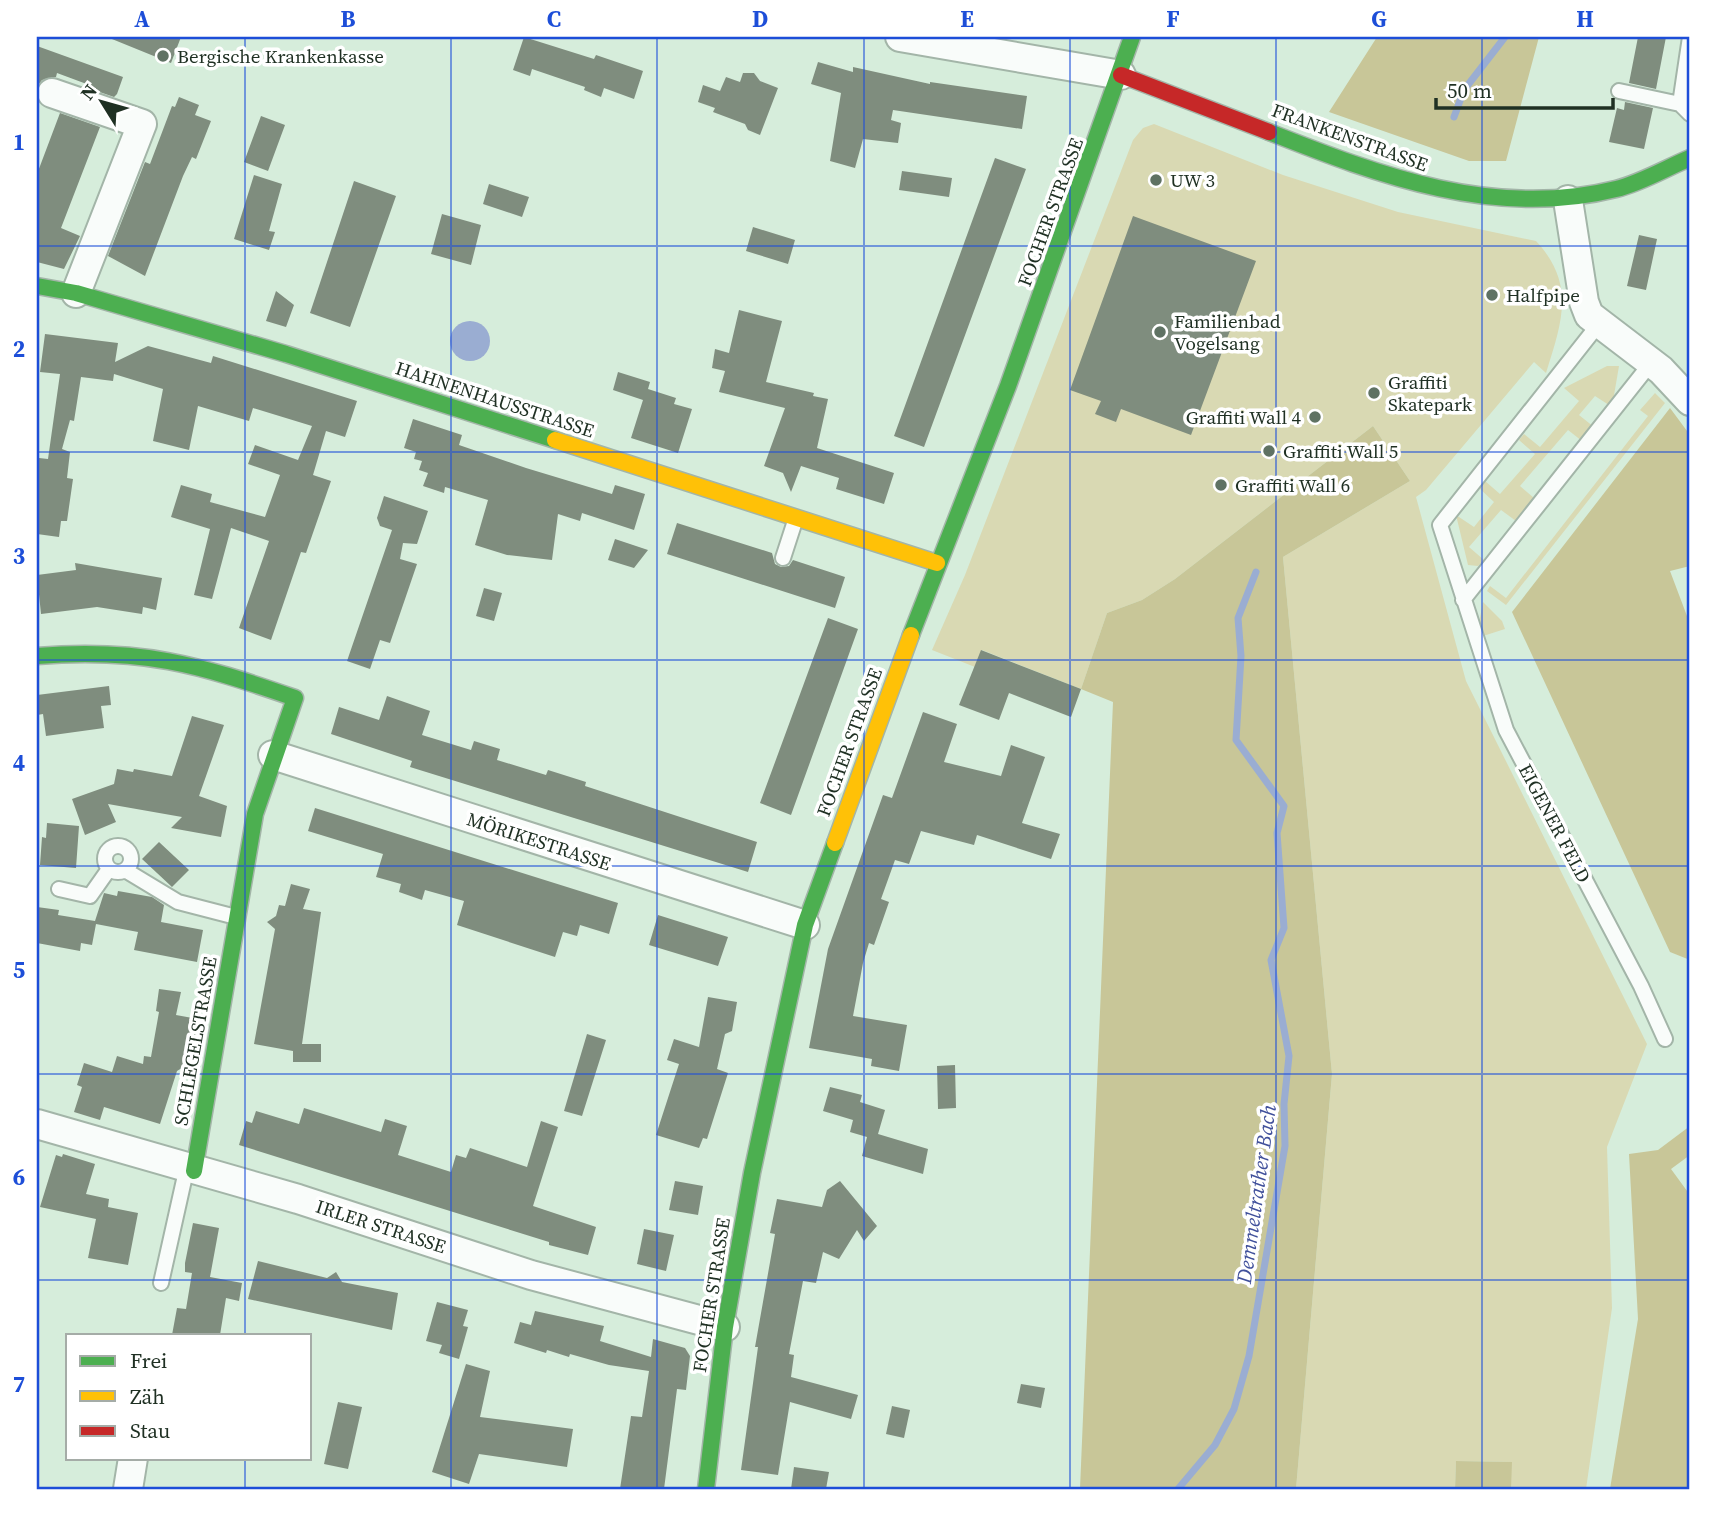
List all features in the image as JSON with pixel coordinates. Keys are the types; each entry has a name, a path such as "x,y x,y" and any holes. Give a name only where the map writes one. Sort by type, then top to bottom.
{"street":[{"path":"900,37 1121,75"},
{"name":"FOCHER STRASSE","path":"706,1489 725,1326 755,1160 806,925 937,563 1008,386 1121,75 1132,37"},
{"name":"FRANKENSTRASSE","path":"1121,75 1345,161 1414,184 1468,196 1535,202 1569,200 1620,189 1690,158"},
{"path":"52,93 142,124 76,293"},
{"path":"1569,200 1584,302 1598,325 1651,363 1690,401"},
{"name":"HAHNENHAUSSTRASSE","path":"37,286 76,293 286,354 937,563"},
{"name":"SCHLEGELSTRASSE","path":"37,656 117,653 153,656 210,670 295,698 256,814 190,1170"},
{"name":"MÖRIKESTRASSE","path":"274,755 806,925"},
{"name":"IRLER STRASSE","path":"37,1124 298,1199 531,1275 725,1326"},
{"path":"128,1489 133,1460"}],"lane":[{"path":"1619,91 1685,109 1690,37"},
{"name":"EIGENER FELD","path":"1598,325 1440,526 1506,730 1641,986 1665,1039"},
{"path":"1463,600 1651,363"},
{"path":"783,558 797,516"},
{"path":"118,845 126,848 131,855 131,863 125,870 117,872 109,869 105,856 109,848 118,845"},
{"path":"59,889 90,896 109,869"},
{"path":"125,870 178,902 238,917"},
{"path":"161,1283 190,1170"}],"green space":[{"path":"1154,124 1283,175 1398,212 1536,241 1557,273 1562,304 1557,337 1546,373 1534,362 1426,490 1416,497 1466,681 1647,1044 1607,1147 1612,1308 1586,1489 1511,1489 1511,1462 1456,1461 1455,1489 1296,1489 1332,1074 1283,557 1410,481 1373,426 1175,579 1142,600 1107,613 1081,689 982,650 975,667 932,650 965,575 1133,140 1143,128"},
{"path":"1607,366 1619,366 1612,407 1595,396 1579,415 1594,427 1582,441 1568,430 1520,486 1534,498 1516,521 1501,510 1469,547 1484,560 1478,566 1468,565 1456,515 1474,527 1494,502 1479,488 1485,481 1500,494 1535,454 1519,440 1524,434 1540,447 1579,401 1564,388"},
{"path":"1655,393 1665,403 1506,605 1487,591 1490,586 1506,598 1648,416 1640,410"},
{"path":"1483,602 1502,621 1505,629 1483,636 1479,623"}],"shaded area":[{"path":"1377,37 1539,37 1506,161 1469,161 1329,112"},
{"path":"1670,408 1690,435 1690,566 1670,571 1690,624 1690,960 1670,952 1512,612"},
{"path":"1373,426 1410,481 1283,557 1332,1074 1296,1489 1080,1489 1113,702 1081,689 1107,613 1142,600 1175,579"},
{"path":"1690,1126 1690,1155 1671,1169 1690,1195 1690,1489 1610,1489 1638,1319 1629,1154 1658,1150"},
{"path":"1456,1461 1512,1462 1511,1489 1455,1489"}],"water":[{"path":"470,321 484,327 490,341 484,355 470,361 456,355 450,341 456,327"}],"building":[{"name":"Bergische Krankenkasse","path":"107,37 181,37 171,63"},
{"path":"524,37 594,59 596,55 643,71 634,99 604,88 601,97 584,90 585,87 532,69 530,76 513,70"},
{"path":"1638,37 1666,37 1656,89 1629,83"},
{"path":"37,46 123,77 117,94 114,97 91,89 92,86 57,73 56,77 42,80 37,87"},
{"path":"818,62 853,72 853,67 930,84 1027,96 1022,129 893,110 891,120 901,123 898,143 863,139 855,168 830,161 841,93 811,84"},
{"path":"743,73 754,73 760,81 778,88 760,135 748,130 745,124 713,112 715,108 698,102 703,85 720,91 726,77 740,82"},
{"path":"179,97 199,105 195,115 211,121 196,159 192,157 183,176 145,276 108,256 145,162 150,164 172,106 175,107"},
{"path":"1625,102 1653,108 1644,149 1609,142 1617,108 1624,110"},
{"path":"60,113 100,127 61,228 80,236 64,269 37,262 37,174"},
{"path":"261,116 285,125 268,171 244,162"},
{"path":"995,158 1026,169 924,447 894,436"},
{"path":"902,171 952,178 949,197 899,190"},
{"path":"254,175 282,184 269,231 275,232 269,250 234,239"},
{"path":"354,181 396,196 350,327 310,313"},
{"path":"489,184 529,197 522,217 483,204"},
{"path":"442,214 481,225 471,265 431,254"},
{"name":"Familienbad Vogelsang","path":"1133,216 1256,261 1191,435 1121,409 1116,422 1095,414 1101,401 1070,390"},
{"path":"753,227 795,240 788,264 746,251"},
{"path":"1639,235 1657,239 1646,290 1627,286"},
{"path":"276,291 294,305 286,327 266,321"},
{"path":"739,310 782,321 766,382 828,399 817,448 894,473 884,504 836,489 839,478 801,466 791,492 783,473 764,466 785,408 719,392 725,371 712,368 715,349 729,353"},
{"path":"45,334 118,343 115,362 148,346 211,363 213,356 357,401 345,437 326,431 313,475 331,481 306,553 301,552 271,640 239,628 269,541 231,528 212,599 194,595 210,529 171,517 181,485 212,494 210,502 265,517 280,475 248,464 255,445 298,460 312,426 253,408 249,421 198,406 189,450 153,441 163,389 114,374 113,381 81,377 74,421 70,420 62,449 70,452 67,478 73,479 67,521 61,521 59,537 37,534 39,458 48,459 60,374 40,372"},
{"path":"618,372 650,382 648,389 676,398 674,404 692,409 678,453 631,438 643,400 613,390"},
{"path":"413,419 462,435 459,445 526,468 612,494 615,485 645,494 634,530 582,513 580,521 558,514 552,560 507,555 475,545 488,500 445,487 444,493 423,486 428,473 419,470 422,461 414,459 416,452 404,448"},
{"path":"384,496 428,511 417,544 403,543 400,559 417,564 390,643 380,640 370,669 347,661 392,530 380,526 377,518"},
{"path":"677,523 772,553 775,564 781,567 789,566 793,560 845,577 835,608 667,554"},
{"path":"615,539 648,550 634,568 608,560"},
{"path":"75,563 162,578 156,610 143,607 142,614 97,607 41,614 37,575 76,570"},
{"path":"484,588 502,593 494,621 476,616"},
{"path":"828,618 858,629 791,815 760,803"},
{"path":"981,650 1081,689 1071,717 1009,693 999,720 959,705"},
{"path":"109,686 111,705 101,706 104,728 46,736 43,714 37,715 37,695"},
{"path":"387,696 430,711 422,735 471,750 474,741 500,749 497,760 546,775 548,770 586,782 585,786 757,842 748,872 410,767 412,761 331,734 339,707 379,720"},
{"path":"923,712 957,724 944,762 1001,776 1011,745 1045,757 1022,823 1060,834 1051,859 977,835 974,845 921,831 909,864 895,860 881,899 889,902 874,945 869,943 853,1016 907,1025 899,1071 871,1066 872,1059 809,1048 828,949 883,795 892,798"},
{"path":"192,716 224,725 199,796 227,806 221,837 171,828 182,817 108,804 116,822 85,835 72,799 114,784 117,769 133,772 134,769 172,776"},
{"path":"315,808 618,903 609,934 580,925 577,936 563,932 555,957 457,925 464,901 425,890 422,900 399,892 401,884 376,877 383,854 308,831"},
{"path":"47,823 79,826 76,868 40,865 42,837 46,838"},
{"path":"159,842 189,870 172,887 142,859"},
{"path":"291,884 310,889 303,909 321,912 302,1044 321,1044 321,1062 293,1062 293,1051 254,1044 275,929 267,922 276,916 279,905 285,906"},
{"path":"118,891 152,897 164,905 161,922 203,930 197,962 134,950 138,932 96,924 92,945 81,943 80,951 37,943 37,907 59,910 58,915 95,921 104,893 117,896"},
{"path":"658,915 728,937 718,966 649,945"},
{"path":"159,989 181,992 176,1015 198,1019 190,1063 177,1071 160,1124 104,1107 100,1120 74,1112 82,1087 77,1085 84,1063 112,1072 117,1056 143,1064 144,1056 151,1057 159,1012 156,1011"},
{"path":"708,997 737,1002 732,1031 725,1034 717,1069 728,1073 707,1139 703,1138 699,1148 656,1135 679,1064 667,1060 674,1039 699,1047"},
{"path":"587,1034 606,1040 582,1116 564,1111"},
{"path":"955,1065 956,1108 938,1109 937,1066"},
{"path":"830,1087 862,1095 860,1102 885,1110 878,1134 928,1149 923,1174 862,1156 867,1137 850,1132 853,1120 823,1111"},
{"path":"304,1108 381,1132 385,1119 407,1126 398,1155 451,1172 456,1155 466,1158 470,1148 527,1167 541,1121 558,1127 533,1206 596,1227 588,1255 549,1245 549,1242 239,1145 246,1121 252,1123 256,1111 299,1124"},
{"path":"63,1154 95,1164 86,1194 109,1199 108,1207 138,1213 128,1265 88,1258 96,1219 40,1207 56,1155 62,1157"},
{"path":"675,1181 703,1186 698,1215 669,1210"},
{"path":"840,1181 877,1226 864,1241 857,1230 839,1259 823,1252 816,1283 803,1281 789,1354 794,1355 791,1377 858,1395 851,1419 790,1402 778,1475 741,1470 758,1347 755,1347 775,1234 770,1233 777,1199 822,1207 827,1190"},
{"path":"193,1223 219,1228 210,1277 242,1283 239,1301 226,1298 220,1334 172,1334 177,1308 186,1309 192,1273 185,1272"},
{"path":"644,1229 674,1235 666,1271 637,1264"},
{"path":"258,1261 327,1278 336,1272 342,1282 398,1293 392,1330 248,1299"},
{"path":"437,1302 468,1310 463,1326 468,1327 459,1359 439,1353 442,1345 426,1341"},
{"path":"535,1311 604,1326 600,1341 651,1357 653,1339 685,1348 690,1356 686,1390 677,1389 664,1489 620,1489 631,1416 642,1417 649,1371 609,1365 570,1354 569,1357 547,1350 546,1353 514,1343 520,1322 531,1325"},
{"path":"466,1364 490,1371 480,1417 573,1429 567,1467 479,1454 469,1484 432,1472"},
{"path":"1021,1384 1045,1388 1041,1408 1017,1403"},
{"path":"338,1402 362,1407 348,1469 324,1464"},
{"path":"892,1406 910,1410 904,1438 886,1434"},
{"path":"794,1467 829,1472 826,1489 791,1489"}],"waterway":[{"name":"Demmeltrather Bach","path":"1454,117 1464,90 1505,37"},
{"name":"Demmeltrather Bach","path":"1178,1489 1215,1445 1234,1409 1249,1356 1285,1146 1284,1104 1289,1056 1271,960 1284,928 1277,833 1284,806 1236,740 1241,656 1238,618 1256,572"}],"traffic: fast":[{"path":"911,635 1008,386 1132,37"},
{"path":"1269,132 1353,164 1396,177 1483,196 1527,199 1571,197 1616,189 1690,158"},
{"path":"37,286 76,293 286,354 555,440"},
{"path":"37,656 108,654 169,661 228,676 295,698 255,814 194,1171"},
{"path":"706,1489 725,1327 752,1173 805,925 835,843"}],"traffic: slow":[{"path":"555,440 937,563"},
{"path":"835,843 911,635"}],"traffic: jam":[{"path":"1121,75 1269,132"}],"place":[{"name":"Bergische Krankenkasse","path":"163,56"},
{"name":"UW 3","path":"1156,180"},
{"name":"Halfpipe","path":"1492,295"},
{"name":"Familienbad Vogelsang","path":"1160,332"},
{"name":"Graffiti Skatepark","path":"1374,393"},
{"name":"Graffiti Wall 4","path":"1315,417"},
{"name":"Graffiti Wall 5","path":"1269,451"},
{"name":"Graffiti Wall 6","path":"1221,485"}]}
